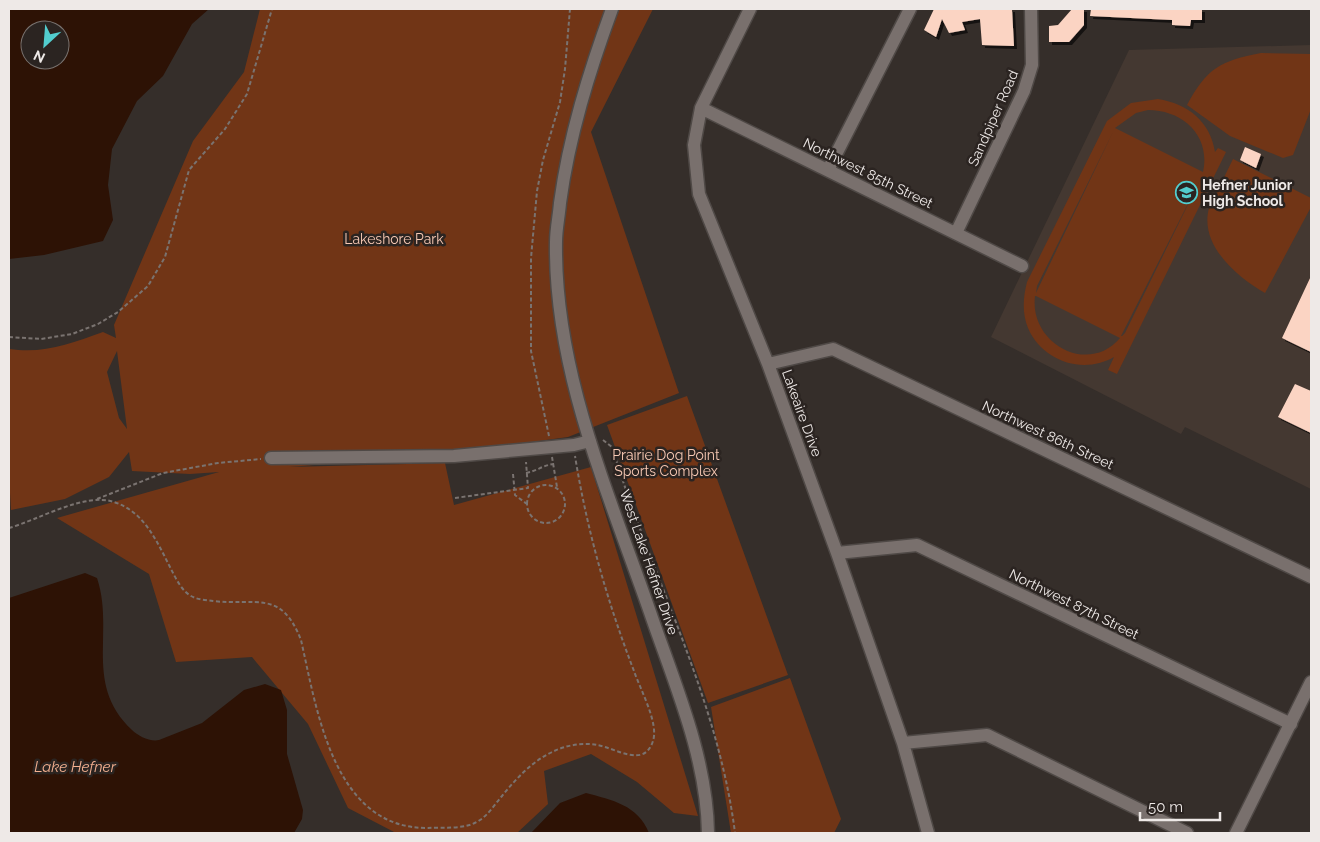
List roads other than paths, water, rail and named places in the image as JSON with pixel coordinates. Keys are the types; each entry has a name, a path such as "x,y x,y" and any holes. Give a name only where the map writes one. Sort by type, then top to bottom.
{"street":[{"name":"West Lake Hefner Drive","path":"612,9 592,65 566,157 556,240 560,320 581,415 680,697 696,750 708,807 708,833"},
{"name":"Lakeaire Drive","path":"750,9 701,108 694,145 700,194 768,364 836,553 903,743 928,833"},
{"path":"828,170 910,9"},
{"name":"Sandpiper Road","path":"956,233 1024,91 1032,65 1031,9"},
{"name":"Northwest 85th Street","path":"701,108 1022,266"},
{"name":"Northwest 86th Street","path":"768,364 833,350 1311,577"},
{"path":"271,458 454,456 574,445 590,441"},
{"name":"Northwest 87th Street","path":"836,553 917,545 1291,724"},
{"path":"1236,833 1311,682"},
{"path":"903,743 987,735 1187,833"}],"water":[{"path":"9,9 209,9 192,24 163,76 137,101 112,149 108,185 113,220 103,241 44,255 9,259"},
{"name":"Lake Hefner","path":"85,573 97,578 102,598 104,676 108,694 117,712 137,734 144,738 159,740 202,723 244,690 265,684 281,690 287,710 287,754 303,810 302,819 294,833 9,833 9,598"},
{"path":"586,793 614,801 631,810 638,816 649,833 531,833 560,803"}],"place":[{"name":"Hefner Junior High School","path":"1186,193"}],"park label":[{"name":"Lakeshore Park","path":"394,239"},
{"name":"Prairie Dog Point Sports Complex","path":"666,464"}]}
